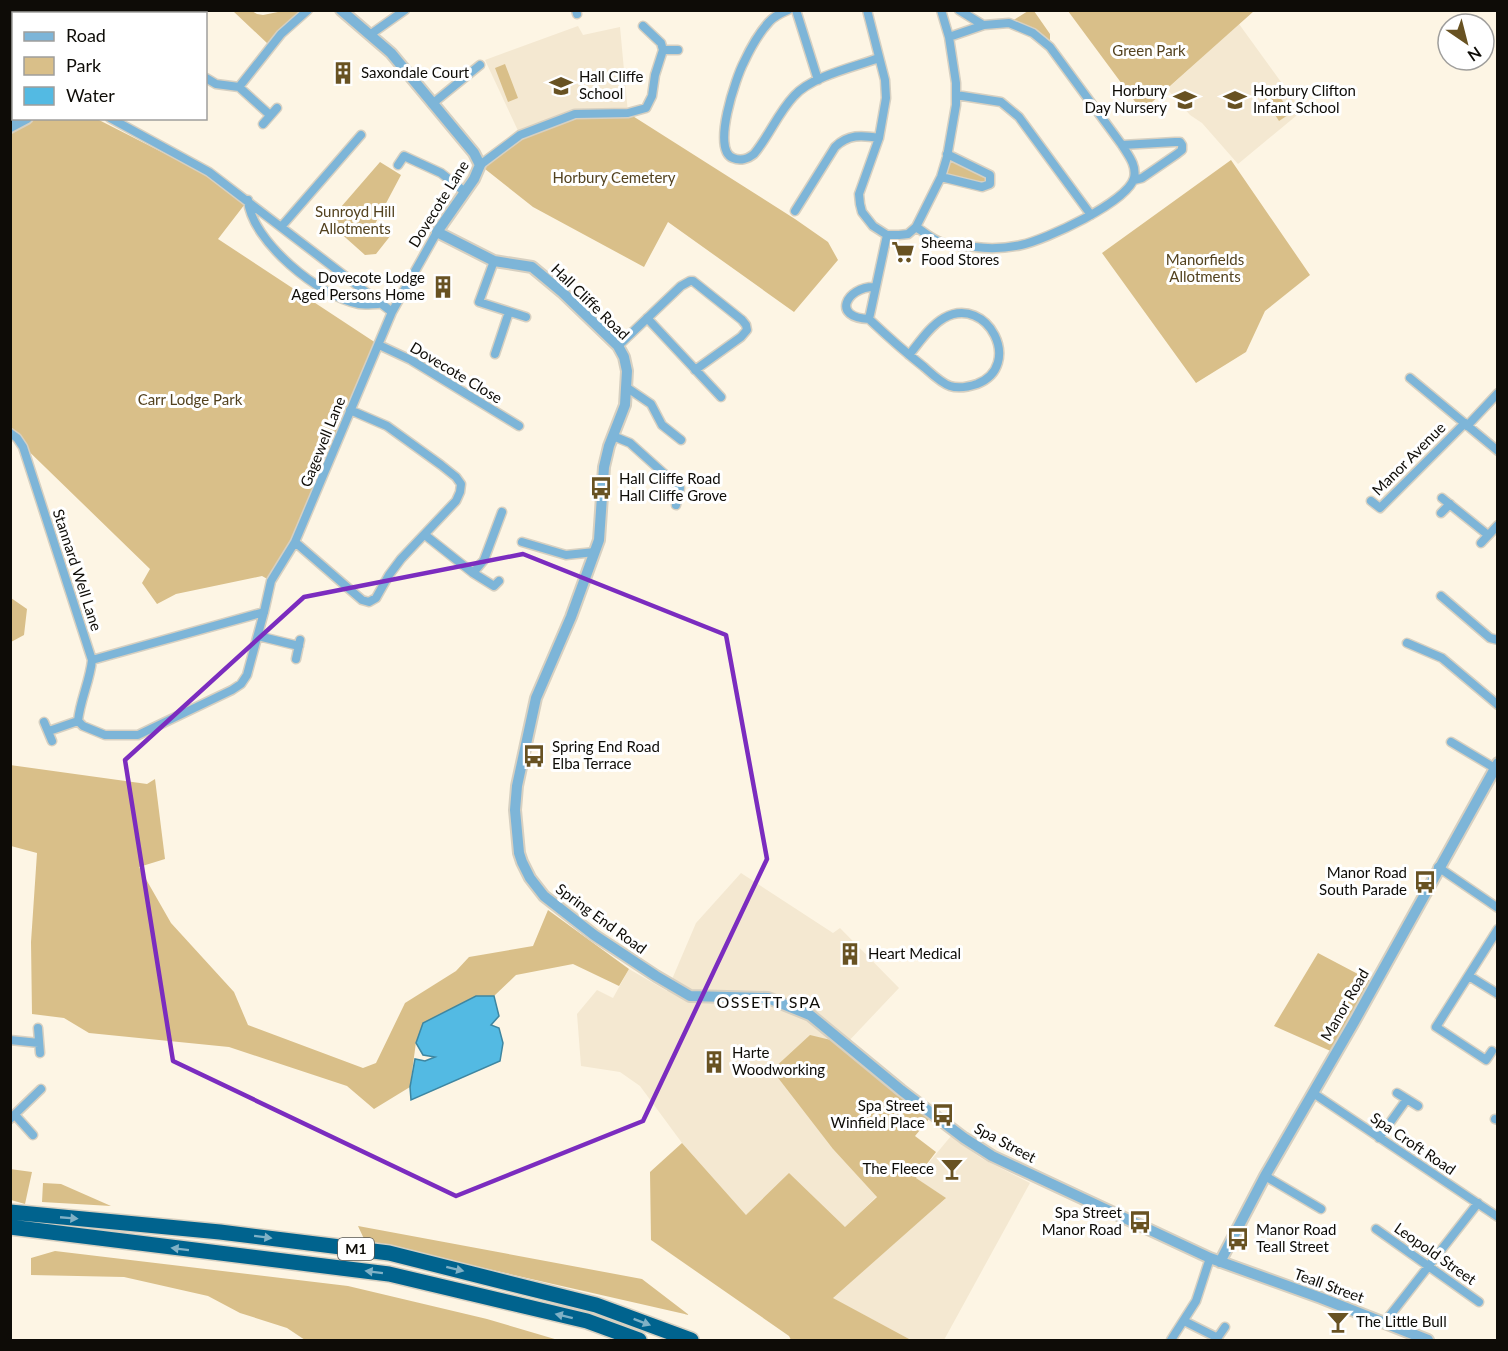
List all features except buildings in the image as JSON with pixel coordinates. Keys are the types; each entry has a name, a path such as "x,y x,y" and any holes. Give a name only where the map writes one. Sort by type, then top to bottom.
{"highway":[{"name":"M1","path":"10,1212 220,1232 389,1253 596,1305 691,1341"},
{"name":"M1","path":"10,1227 389,1274 587,1321 639,1341"}],"street":[{"path":"239,87 281,34 308,10"},
{"path":"341,10 391,53 474,153 480,165"},
{"path":"370,34 405,10"},
{"path":"788,10 769,22 744,61 732,90 724,131 725,151 728,156 735,159 748,159 754,154 795,94 818,80 879,58"},
{"path":"796,10 818,80"},
{"path":"867,10 885,80 886,98 879,138 859,194 860,204 867,220 886,235 908,234 916,227 941,177 947,154 957,83 950,37 941,10"},
{"path":"959,10 983,25"},
{"path":"916,227 942,243 977,248 1021,245 1061,231 1091,215 1130,187 1134,180 1135,171 1132,161 1122,145 1050,46 1033,33 1009,23 983,25 950,37"},
{"path":"643,26 661,43 663,50 678,50"},
{"name":"Dovecote Lane","path":"392,312 437,232 465,192 480,165 520,135 575,114 628,113 646,108 652,96 663,50"},
{"path":"432,104 480,64"},
{"path":"207,79 216,84 239,87 273,112 263,124"},
{"path":"956,94 1001,102 1011,109 1091,215"},
{"path":"114,120 209,172 392,312"},
{"path":"281,227 361,135"},
{"path":"795,211 841,141 856,136 879,138"},
{"path":"1122,145 1180,142 1182,146 1182,150 1177,154 1142,178 1134,180"},
{"path":"941,177 982,187 990,184 990,175 947,154"},
{"path":"398,165 404,156 441,173 465,192"},
{"path":"793,194 802,199"},
{"path":"248,200 249,210 258,228 272,246 304,276 339,296 359,304 379,304"},
{"name":"Hall Cliffe Road","path":"437,232 494,261 532,267 562,292 618,346 624,357 627,371 625,405 604,467 599,540 571,617 537,698"},
{"path":"869,319 886,235"},
{"path":"494,261 479,302 526,317"},
{"path":"618,346 646,318 690,281 700,285 746,325 745,333 695,370"},
{"path":"874,287 857,290 846,303 846,309 850,315 859,319 869,319 909,355 948,386 959,388 983,382 993,373 998,363 998,337 979,318 956,314 944,318 933,327 909,355"},
{"name":"Gagewell Lane","path":"264,612 272,578 296,542 392,312"},
{"path":"495,354 509,312"},
{"path":"646,318 722,399"},
{"name":"Dovecote Close","path":"379,345 411,360 519,426"},
{"path":"1410,378 1497,451"},
{"path":"626,387 651,404 662,425 681,440"},
{"path":"1466,424 1497,393"},
{"path":"296,542 362,600 369,602 376,598 401,559 456,501 460,492 461,484 441,465 387,426 350,410"},
{"name":"Manor Avenue","path":"1371,501 1380,508 1466,424"},
{"name":"Stannard Well Lane","path":"10,434 17,438 23,447 92,660"},
{"path":"613,436 630,443 680,488 676,505"},
{"path":"1441,513 1446,501 1488,535"},
{"path":"473,573 484,560 502,512"},
{"path":"1481,543 1497,525"},
{"path":"425,535 473,573 494,586 499,580"},
{"path":"522,542 566,555 595,552"},
{"path":"1441,596 1490,638 1497,640"},
{"path":"264,612 247,675 241,684 138,735 105,735 83,726 78,721 92,660 264,612"},
{"path":"258,636 299,643 296,659"},
{"path":"1407,643 1421,651 1442,658 1497,705"},
{"name":"Spring End Road","path":"537,698 517,786 515,810 519,853 534,884 544,896 594,934 690,996 768,998"},
{"path":"49,731 78,721"},
{"path":"44,722 52,741"},
{"path":"1451,742 1496,767"},
{"name":"Manor Road","path":"1215,1260 1313,1093 1496,767"},
{"path":"1438,867 1497,908"},
{"path":"1492,1051 1486,1060 1436,1027 1497,929"},
{"path":"1469,976 1497,994"},
{"name":"Spa Street","path":"768,998 810,1016 906,1094 992,1156 1215,1260"},
{"path":"38,1028 40,1053"},
{"path":"10,1040 39,1043"},
{"path":"33,1135 13,1117 41,1089"},
{"name":"Spa Croft Road","path":"1313,1093 1497,1217"},
{"path":"1397,1093 1418,1106"},
{"path":"1379,1138 1407,1099"},
{"path":"1265,1176 1321,1209"},
{"path":"1384,1323 1478,1203"},
{"name":"Leopold Street","path":"1376,1229 1479,1302"},
{"path":"1171,1341 1196,1301 1215,1260"},
{"name":"Teall Street","path":"1215,1260 1428,1341"},
{"path":"1185,1321 1219,1339 1225,1327"}],"highlighted area":[{"path":"523,554 726,635 767,859 643,1121 456,1196 173,1061 125,760 304,597"}],"shaded area":[{"name":"Horbury Clifton Infant School","path":"1239,24 1302,111 1238,164 1202,123 1190,115 1167,89"},
{"name":"Hall Cliffe School","path":"578,26 583,35 620,27 628,113 520,135 485,60"},
{"path":"741,873 833,933 840,928 899,988 846,1044 833,1149 877,1196 846,1227 746,1215 682,1143 640,1086 620,1072 581,1066 577,1014 597,990 613,998 629,969 667,991 696,923"},
{"path":"951,1136 981,1158 1030,1183 944,1340 911,1340 832,1298 945,1199 916,1178"}],"green space":[{"path":"233,11 252,11 263,15 283,11 301,11 268,44"},
{"path":"1028,11 1034,11 1050,34 1050,47 1009,23"},
{"name":"Green Park","path":"1068,11 1254,11 1142,111"},
{"path":"505,64 518,98 508,102 495,68"},
{"path":"1275,90 1291,113 1279,121 1264,98"},
{"name":"Horbury Cemetery","path":"628,113 828,242 838,260 794,312 668,222 644,267 533,207 480,165 513,139 575,114"},
{"name":"Carr Lodge Park","path":"32,120 99,120 207,175 245,204 218,239 379,345 311,508 271,581 262,576 176,594 157,604 142,583 150,569 11,434 10,131"},
{"path":"947,157 986,173 986,186 941,177"},
{"name":"Manorfields Allotments","path":"1231,160 1310,275 1265,311 1246,352 1196,383 1102,253"},
{"name":"Sunroyd Hill Allotments","path":"380,162 401,175 375,224 391,235 376,254 365,255 328,222"},
{"path":"11,598 27,609 24,635 11,642"},
{"path":"10,765 147,784 155,779 165,859 139,867 171,923 234,992 248,1025 363,1068 376,1063 405,1003 456,971 469,957 533,946 548,910 629,969 619,986 573,964 516,975 494,996 476,996 416,1042 410,1087 374,1109 347,1086 229,1047 89,1033 64,1018 32,1014 31,942 37,853 11,846"},
{"path":"1318,953 1375,983 1335,1053 1274,1026"},
{"path":"810,1035 835,1041 929,1119 915,1136 936,1152 916,1178 946,1198 833,1298 911,1340 791,1340 789,1336 651,1240 650,1172 682,1143 746,1215 789,1173 845,1227 877,1197 833,1149 772,1070"},
{"path":"10,1169 32,1172 25,1204 11,1200"},
{"path":"43,1183 61,1184 111,1206 42,1202"},
{"path":"358,1226 642,1279 689,1315 365,1241"},
{"path":"55,1251 348,1286 487,1319 558,1340 305,1340 287,1328 240,1313 208,1296 124,1277 31,1275 31,1258"}],"water":[{"path":"476,996 494,996 499,1016 491,1025 499,1028 503,1043 500,1061 411,1100 410,1087 415,1059 425,1061 435,1057 423,1055 416,1043 423,1023"}],"place":[{"name":"Saxondale Court","path":"343,73"},
{"name":"Hall Cliffe School","path":"561,86"},
{"name":"Horbury Day Nursery","path":"1185,100"},
{"name":"Horbury Clifton Infant School","path":"1235,100"},
{"name":"Sheema Food Stores","path":"903,252"},
{"name":"Dovecote Lodge Aged Persons Home","path":"443,287"},
{"name":"Hall Cliffe Road Hall Cliffe Grove","path":"601,488"},
{"name":"Spring End Road Elba Terrace","path":"534,756"},
{"name":"Manor Road South Parade","path":"1425,882"},
{"name":"Heart Medical","path":"850,954"},
{"name":"Harte Woodworking","path":"714,1062"},
{"name":"Spa Street Winfield Place","path":"943,1115"},
{"name":"The Fleece","path":"952,1169"},
{"name":"Spa Street Manor Road","path":"1140,1222"},
{"name":"Manor Road Teall Street","path":"1238,1239"},
{"name":"The Little Bull","path":"1338,1322"}],"district":[{"name":"OSSETT SPA","path":"769,1002"}]}
